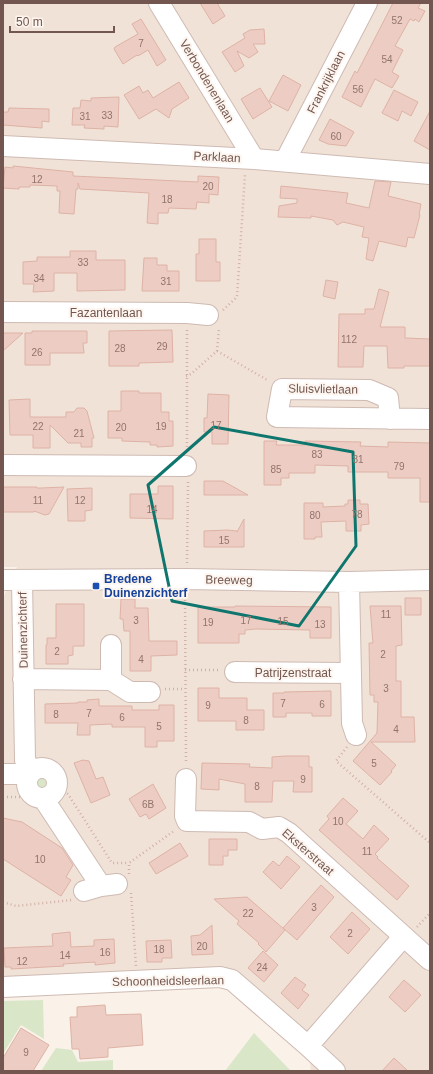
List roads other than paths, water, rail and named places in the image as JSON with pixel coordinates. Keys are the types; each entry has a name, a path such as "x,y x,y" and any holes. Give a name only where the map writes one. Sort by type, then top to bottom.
{"street":[{"name":"Verbondenenlaan","path":"159,3 250,159"},
{"name":"Frankrijklaan","path":"285,162 367,3"},
{"name":"Parklaan","path":"3,146 250,159 430,174"},
{"name":"Fazantenlaan","path":"3,312 187,313 216,317"},
{"name":"Sluisvlietlaan","path":"390,419 388,398 369,390 282,389 277,418 390,419 430,419"},
{"path":"3,466 186,466"},
{"name":"Breeweg","path":"13,580 186,579 349,582 430,580"},
{"name":"Duinenzichterf","path":"13,580 24,680 25,760 38,785 112,885"},
{"path":"349,582 352,723 356,735"},
{"path":"111,645 111,680 130,692 150,692"},
{"name":"Patrijzenstraat","path":"235,672 351,673"},
{"name":"Duinenzichterf","path":"24,680 111,680"},
{"path":"3,774 38,785"},
{"name":"Eksterstraat","path":"186,779 185,816 188,821 249,822 262,830 279,827 289,833 430,960"},
{"path":"308,1046 403,937"},
{"name":"Schoonheidsleerlaan","path":"3,987 220,978 232,980 335,1071"}],"place":[{"name":"Bredene Duinenzichterf","path":"96,586"}]}
